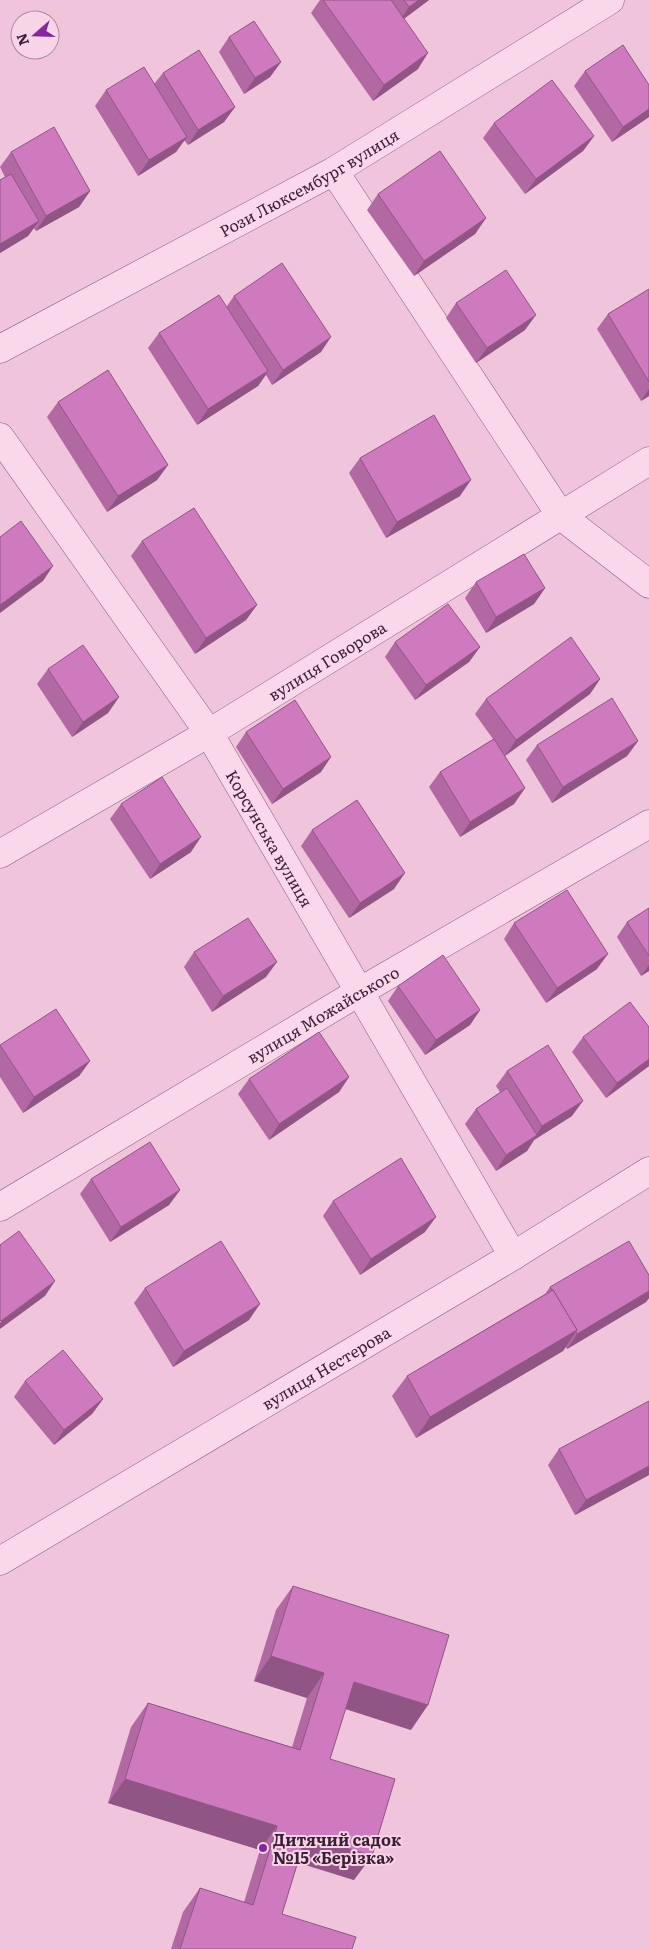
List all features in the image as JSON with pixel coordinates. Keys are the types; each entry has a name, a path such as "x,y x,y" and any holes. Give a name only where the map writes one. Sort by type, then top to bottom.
{"street":[{"name":"Рози Люксембург вулиця","path":"0,349 334,171 610,0"},
{"path":"334,171 561,516 649,584"},
{"name":"Корсунська вулиця","path":"0,437 209,733 513,1256"},
{"name":"вулиця Говорова","path":"0,854 209,733 649,460"},
{"name":"вулиця Можайського","path":"0,1207 359,992 649,824"},
{"name":"вулиця Нестерова","path":"0,1561 513,1256 649,1171"}],"building":[{"path":"323,0 391,0 428,53 384,85"},
{"path":"404,0 419,0 409,7"},
{"path":"254,21 281,62 255,78 229,37"},
{"path":"623,45 649,85 649,109 623,127 585,71"},
{"path":"199,50 235,107 198,130 163,73"},
{"path":"144,67 187,137 149,160 106,90"},
{"path":"552,80 594,136 536,179 494,123"},
{"path":"54,127 90,191 46,216 11,152"},
{"path":"440,151 486,218 424,261 378,194"},
{"path":"11,174 39,221 0,244 0,180"},
{"path":"282,263 331,337 283,370 234,296"},
{"path":"506,270 536,315 487,348 456,303"},
{"path":"649,289 649,382 608,314"},
{"path":"219,295 268,371 208,409 159,333"},
{"path":"108,370 168,465 118,496 58,402"},
{"path":"434,415 471,480 397,522 360,458"},
{"path":"194,508 257,605 206,638 142,541"},
{"path":"21,521 53,566 0,605 0,537"},
{"path":"524,554 545,588 496,617 476,582"},
{"path":"448,604 480,647 426,685 395,642"},
{"path":"571,637 600,679 516,740 486,699"},
{"path":"83,645 119,697 83,722 48,669"},
{"path":"612,698 638,741 563,787 537,745"},
{"path":"295,700 331,757 283,789 246,732"},
{"path":"494,739 525,788 470,822 440,772"},
{"path":"162,777 201,837 160,864 121,804"},
{"path":"357,800 405,873 360,903 312,830"},
{"path":"567,890 608,954 557,988 514,923"},
{"path":"649,908 649,956 627,922"},
{"path":"248,918 277,962 223,996 194,952"},
{"path":"443,955 480,1010 436,1040 398,986"},
{"path":"630,1002 649,1027 649,1059 617,1083 583,1037"},
{"path":"56,1009 90,1061 34,1097 0,1045"},
{"path":"319,1032 349,1077 279,1124 249,1079"},
{"path":"548,1045 583,1101 542,1126 507,1071"},
{"path":"507,1088 537,1135 506,1155 476,1109"},
{"path":"150,1142 180,1190 121,1227 91,1179"},
{"path":"401,1158 436,1217 371,1259 333,1201"},
{"path":"19,1231 55,1281 1,1321 0,1245"},
{"path":"221,1241 260,1304 184,1351 145,1288"},
{"path":"629,1241 649,1275 649,1291 577,1334 577,1330 550,1287"},
{"path":"553,1290 577,1330 430,1417 407,1376"},
{"path":"63,1350 103,1399 64,1430 25,1381"},
{"path":"649,1401 649,1466 586,1500 559,1449"},
{"path":"293,1586 449,1635 428,1705 354,1682 330,1759 395,1779 372,1856 306,1835 282,1914 356,1937 352,1949 180,1949 200,1888 253,1905 277,1826 125,1779 148,1703 300,1750 324,1673 271,1656"}],"place":[{"name":"Дитячий садок №15 «Берізка»","path":"263,1848"}]}
